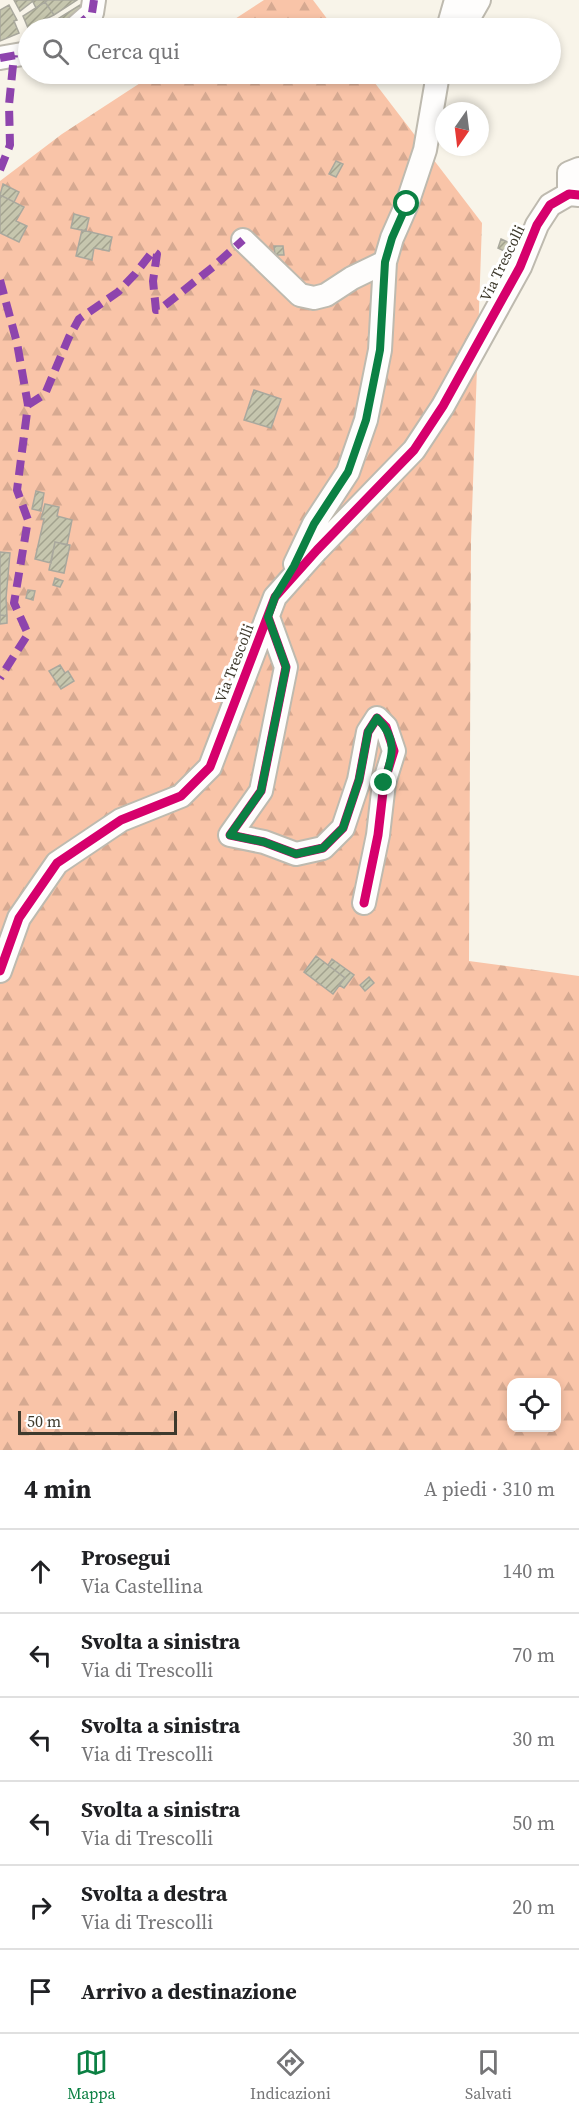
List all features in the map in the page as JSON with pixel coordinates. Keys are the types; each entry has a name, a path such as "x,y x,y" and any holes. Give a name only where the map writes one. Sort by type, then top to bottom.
{"street":[{"path":"87,18 92,14 94,0"},
{"path":"451,18 456,0"},
{"path":"469,18 480,0"},
{"path":"364,903 378,835 384,783 394,751 386,727 377,718 368,732 359,780 343,828 323,848 296,854 264,842 230,835 261,791 286,667 271,607 314,524 348,472 366,420 380,350 385,262 424,150 436,84"},
{"path":"574,195 569,173 579,169"},
{"name":"Via Trescolli","path":"0,972 20,918 57,863 121,820 181,796 210,767 271,607 317,550 414,450 443,406 520,267 537,225 550,205 574,195"},
{"path":"243,240 300,295 314,298 326,295 352,278 385,262"}],"green space":[{"path":"264,0 313,0 326,18 236,18"},
{"path":"139,84 376,84 482,223 471,541 469,961 579,976 579,1450 0,1450 0,181 62,134"}],"building":[{"path":"14,0 32,0 33,1 20,11"},
{"path":"32,0 48,0 36,8"},
{"path":"48,0 77,0 54,15 45,2"},
{"path":"45,2 54,15 48,18 24,18 23,16"},
{"path":"9,5 17,20 14,21 18,33 0,41 0,10"},
{"path":"80,5 86,14 81,18 59,18"},
{"path":"336,161 343,164 336,177 329,174"},
{"path":"3,184 19,192 14,202 0,195"},
{"path":"0,195 24,207 16,221 27,226 19,242 0,233"},
{"path":"74,214 89,218 86,231 71,228"},
{"path":"82,230 112,237 109,251 94,248 92,260 76,256"},
{"path":"501,239 514,245 510,254 498,248"},
{"path":"274,246 283,246 284,255 275,255"},
{"path":"254,390 281,399 271,428 244,420"},
{"path":"36,491 44,493 41,511 32,509"},
{"path":"45,504 59,507 57,516 72,520 67,545 55,542 51,563 35,559"},
{"path":"55,542 70,545 64,573 49,570"},
{"path":"0,552 10,553 6,598 7,616 0,615"},
{"path":"55,578 63,581 60,587 53,585"},
{"path":"28,590 35,591 33,600 26,598"},
{"path":"0,615 7,616 7,623 0,624"},
{"path":"60,665 65,673 68,671 74,681 61,689 49,671"},
{"path":"316,956 345,978 333,994 304,972"},
{"path":"332,959 354,975 344,988 339,985 345,978 328,965"},
{"path":"369,977 374,983 365,991 360,985"}],"marked path":[{"path":"86,18 92,13 94,0"},
{"path":"0,170 10,145 9,105 14,55"},
{"path":"0,58 18,55"},
{"path":"28,405 45,394 79,319 118,292 153,251 157,254 153,281 156,310 159,310 243,240"},
{"path":"0,280 17,343 28,405 17,490 28,520 14,603 28,634 0,678"}],"cycle path":[{"path":"0,971 19,918 57,863 121,820 181,796 210,767 275,597 414,450 443,406 520,267 537,225 550,205 569,194 579,195"},
{"path":"268,617 286,667 261,791 230,835 264,842 296,854 323,848 343,828 359,780 368,732 377,718 386,727 394,751 384,783 378,835 364,903"}],"route":[{"path":"384,783 394,751 386,727 377,718 368,732 359,780 343,828 323,848 296,854 247,837 230,835 261,791 286,667 268,617 275,597 294,566 314,524 348,472 366,420 380,350 385,262 392,238 407,204"}]}
